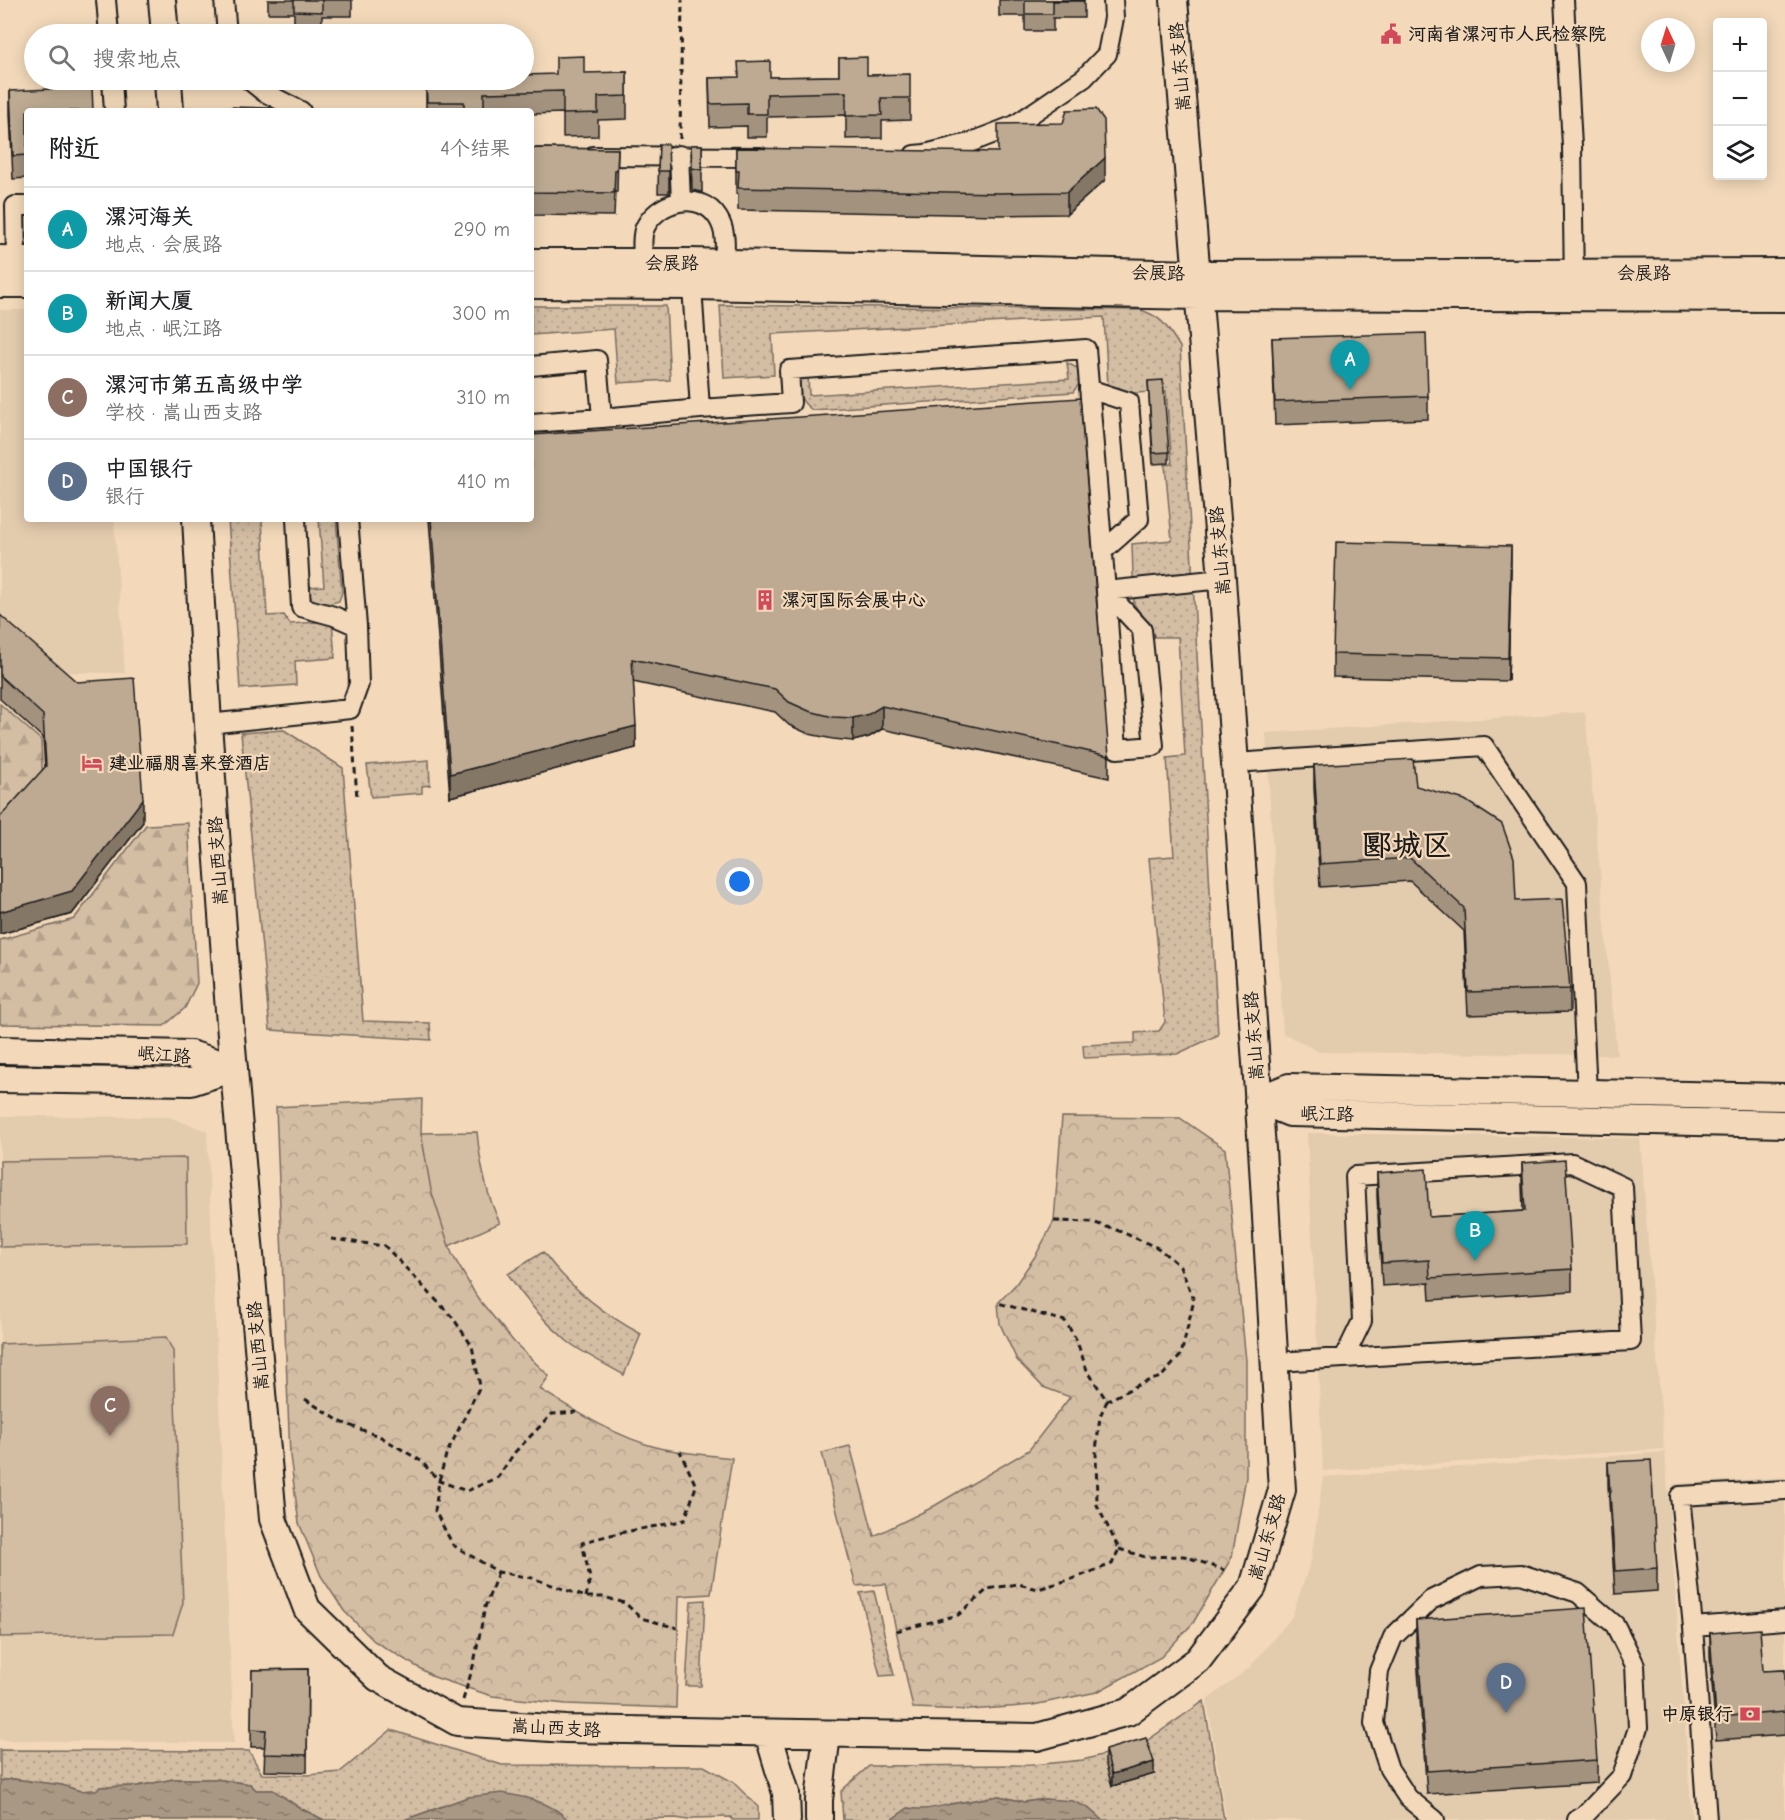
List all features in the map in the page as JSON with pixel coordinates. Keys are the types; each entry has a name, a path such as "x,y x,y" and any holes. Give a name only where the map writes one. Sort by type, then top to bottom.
{"main road":[{"path":"162,0 164,24"},
{"name":"嵩山东支路","path":"827,1734 1037,1737 1128,1712 1198,1660 1253,1587 1282,1490 1276,1362 1222,579 1174,0"},
{"path":"169,90 170,108"},
{"name":"会展路","path":"534,262 643,262 692,274 724,263 1198,285"},
{"name":"会展路","path":"534,285 692,274 1198,285 1574,285 1785,272"},
{"path":"0,284 24,284"},
{"name":"会展路","path":"1574,285 1785,298"},
{"name":"嵩山西支路","path":"196,522 208,724 234,1068 273,1520 307,1609 378,1678 457,1722 566,1729 827,1734"},
{"name":"岷江路","path":"0,1050 190,1054 234,1068"},
{"name":"岷江路","path":"0,1079 191,1082 234,1068"},
{"name":"岷江路","path":"1258,1100 1289,1087 1785,1097"},
{"name":"岷江路","path":"1258,1100 1290,1113 1785,1124"},
{"path":"768,1733 786,1792 787,1820"},
{"path":"819,1820 819,1800 827,1734"}],"street":[{"path":"106,0 108,24"},
{"path":"224,0 225,24"},
{"path":"894,156 925,154 958,146 1015,125 1084,78 1107,54 1114,18 1113,0"},
{"path":"1564,0 1572,146 1574,285"},
{"path":"113,90 114,108"},
{"path":"262,90 295,108"},
{"path":"679,155 681,201"},
{"path":"576,156 772,157"},
{"path":"643,262 644,232 649,221 658,209 681,201 696,203 711,209 719,219 726,244 724,263"},
{"path":"14,260 15,206 24,206"},
{"path":"692,274 700,410"},
{"path":"534,423 792,403 789,370 1086,349 1117,749 1154,746 1142,630 1106,591"},
{"path":"534,366 597,360 602,418"},
{"path":"1089,389 1129,402 1139,519 1103,551"},
{"path":"296,522 301,607 334,616 357,626"},
{"path":"208,724 350,709 359,684 357,626 348,522"},
{"path":"1106,591 1222,579"},
{"path":"1235,763 1484,746 1577,883 1587,1093"},
{"path":"1276,1362 1344,1358 1631,1341 1623,1187 1572,1163 1355,1176 1362,1322 1344,1358"},
{"path":"1707,1820 1693,1627 1680,1496 1785,1490"},
{"path":"1435,1820 1408,1798 1389,1769 1374,1723 1379,1671 1393,1637 1431,1600 1481,1576 1521,1574 1578,1593 1615,1625 1635,1665 1638,1728 1622,1776 1585,1815 1577,1820"},
{"path":"1693,1627 1785,1620"}],"path":[{"path":"679,155 682,0"},
{"path":"350,709 357,798"},
{"path":"1054,1221 1092,1222 1122,1232 1158,1248 1180,1266 1194,1300 1181,1355 1161,1377 1142,1383 1107,1401 1100,1416 1096,1451 1097,1505 1119,1549 1145,1557 1184,1556 1224,1570"},
{"path":"331,1239 386,1246 453,1318 472,1346 480,1386 446,1455 439,1481 435,1511 453,1545 498,1572 532,1578 586,1597 604,1597 625,1604 641,1618 678,1628"},
{"path":"998,1303 1065,1321 1076,1339 1087,1370 1107,1401"},
{"path":"305,1399 341,1422 381,1437 421,1461 439,1481 467,1491 498,1477 515,1452 552,1414 577,1412"},
{"path":"586,1597 590,1578 582,1543 685,1520 696,1486 680,1451"},
{"path":"896,1631 958,1615 988,1589 1018,1584 1038,1589 1072,1580 1112,1564 1119,1549"},
{"path":"457,1722 474,1662 485,1607 498,1572"}],"shaded area":[{"path":"0,310 24,310 24,522 114,522 125,673 59,672 0,624"},
{"path":"1585,712 1617,1055 1319,1052 1283,1033 1266,733"},
{"path":"0,1116 169,1117 207,1131 234,1743 0,1740"},
{"path":"1307,1133 1640,1138 1664,1449 1323,1471"},
{"path":"1665,1452 1692,1820 1226,1820 1207,1700 1250,1667 1292,1617 1311,1560 1323,1477"},
{"path":"1785,1477 1785,1820 1695,1820 1673,1484"}],"green space":[{"path":"720,305 1141,310 1160,320 1172,334 1180,347 1218,1035 1177,1054 1084,1058 1083,1045 1135,1043 1135,1033 1159,1031 1165,1022 1149,858 1174,856 1167,758 1185,756 1178,637 1155,637 1134,604 1132,544 1172,540 1165,465 1172,464 1166,391 1120,394 1108,386 1104,317 772,334 774,375 724,378"},
{"path":"534,306 666,306 670,380 618,383 614,329 534,335"},
{"path":"1067,363 1077,368 1082,380 1073,392 812,410 802,400 799,389 799,379 808,375 809,395 1069,379"},
{"path":"228,522 262,522 267,616 284,615 290,624 332,621 335,658 295,661 296,685 240,689"},
{"path":"319,522 336,522 342,592 339,601 324,605 312,599 307,587 324,586"},
{"path":"0,704 41,740 43,787 0,834"},
{"path":"284,730 343,768 363,1021 430,1023 431,1040 270,1030 241,733"},
{"path":"429,760 430,785 422,786 422,793 371,797 367,765"},
{"path":"188,823 197,983 185,1008 164,1026 0,1024 0,940 74,919 146,825"},
{"path":"422,1099 421,1133 432,1190 452,1254 477,1297 514,1342 549,1376 540,1389 597,1423 643,1443 668,1450 732,1458 711,1594 679,1596 676,1708 566,1704 492,1696 434,1677 374,1641 344,1611 321,1576 299,1523 290,1456 276,1107"},
{"path":"1062,1117 1180,1118 1225,1149 1246,1361 1246,1477 1232,1557 1193,1623 1161,1657 1097,1692 1033,1705 970,1710 913,1708 886,1584 856,1586 822,1453 850,1446 874,1536 929,1509 1029,1450 1070,1397 1043,1387 1017,1360 1000,1324 998,1303 1016,1284 1036,1255 1054,1221"},
{"path":"477,1132 484,1179 500,1223 449,1246 431,1190 421,1133"},
{"path":"186,1158 187,1244 0,1247 0,1161"},
{"path":"543,1252 564,1277 588,1299 641,1334 624,1375 567,1341 535,1309 508,1274"},
{"path":"166,1337 173,1351 183,1603 173,1634 0,1637 0,1344"},
{"path":"874,1591 894,1675 880,1676 860,1593"},
{"path":"705,1600 701,1686 686,1686 691,1601"},
{"path":"1204,1701 1224,1820 1102,1820 1088,1808 1045,1799 1024,1802 999,1796 950,1804 936,1809 908,1808 891,1820 843,1820 841,1791 869,1766 1032,1765 1083,1760 1142,1744"},
{"path":"391,1730 502,1765 704,1766 733,1782 758,1807 758,1820 732,1820 731,1817 688,1820 676,1818 568,1820 468,1797 404,1820 324,1820 300,1808 273,1790 256,1790 250,1784 215,1779 174,1779 138,1786 100,1787 96,1790 80,1791 62,1785 13,1779 0,1781 0,1750 249,1751 262,1774 308,1775 340,1772"}],"water":[{"path":"13,1779 62,1785 80,1791 96,1790 100,1787 138,1786 174,1779 215,1779 250,1784 256,1790 273,1790 300,1808 324,1820 0,1820 0,1781"},
{"path":"502,1793 546,1805 568,1820 404,1820 468,1797"},
{"path":"999,1796 1024,1802 1045,1799 1073,1801 1088,1808 1102,1820 891,1820 908,1808 930,1808"}],"building":[{"path":"294,0 322,0 322,12 294,11"},
{"path":"1025,0 1084,1 1053,1 1053,14 1025,14"},
{"path":"584,56 584,73 627,72 627,96 598,97 598,113 563,114 563,91 484,93 484,108 464,108 464,102 427,102 426,90 534,90 534,75 556,74 556,57"},
{"path":"867,57 867,75 910,74 910,98 881,98 882,115 846,116 846,92 767,94 767,114 747,114 747,103 710,104 709,78 739,77 738,62 770,61 770,77 839,76 839,58"},
{"path":"92,90 93,108 24,108 24,155 13,156 10,91"},
{"path":"1096,109 1104,120 1105,158 1067,192 999,193 738,188 739,171 736,171 736,148 998,152 998,124 1063,123 1067,110"},
{"path":"659,144 668,144 669,171 658,171"},
{"path":"691,145 702,145 702,170 692,168"},
{"path":"534,148 618,149 614,193 534,192"},
{"path":"1426,333 1428,396 1275,402 1272,338"},
{"path":"1163,380 1169,452 1153,453 1148,381"},
{"name":"漯河国际会展中心","path":"1080,398 1109,756 882,706 869,714 853,718 833,717 809,711 789,702 775,689 632,659 636,726 450,774 431,522 534,522 534,435"},
{"path":"1336,542 1511,546 1508,658 1333,654"},
{"name":"建业福朋喜来登酒店","path":"0,615 77,682 134,678 143,799 72,891 0,912 0,817 46,766 43,715 0,676"},
{"path":"1413,759 1416,786 1465,800 1502,824 1514,858 1516,901 1562,899 1570,989 1468,992 1464,908 1410,858 1320,864 1314,765"},
{"path":"1565,1160 1572,1269 1430,1278 1429,1260 1382,1263 1377,1173 1426,1169 1429,1217 1525,1211 1522,1163"},
{"path":"1651,1460 1657,1568 1615,1571 1608,1462"},
{"path":"1586,1608 1597,1760 1427,1771 1416,1620"},
{"name":"中原银行","path":"1760,1629 1763,1671 1785,1670 1785,1712 1716,1717 1710,1633"},
{"path":"308,1669 307,1755 264,1754 266,1730 251,1729 252,1670"},
{"path":"1146,1738 1154,1762 1112,1774 1105,1750"}],"place":[{"name":"河南省漯河市人民检察院","path":"1391,34"},
{"name":"漯河海关","path":"1350,390"},
{"name":"漯河国际会展中心","path":"765,600"},
{"name":"建业福朋喜来登酒店","path":"92,763"},
{"name":"新闻大厦","path":"1475,1261"},
{"name":"漯河市第五高级中学","path":"110,1436"},
{"name":"中国银行","path":"1506,1713"},
{"name":"中原银行","path":"1750,1714"}],"district":[{"name":"郾城区","path":"1407,845"}]}
